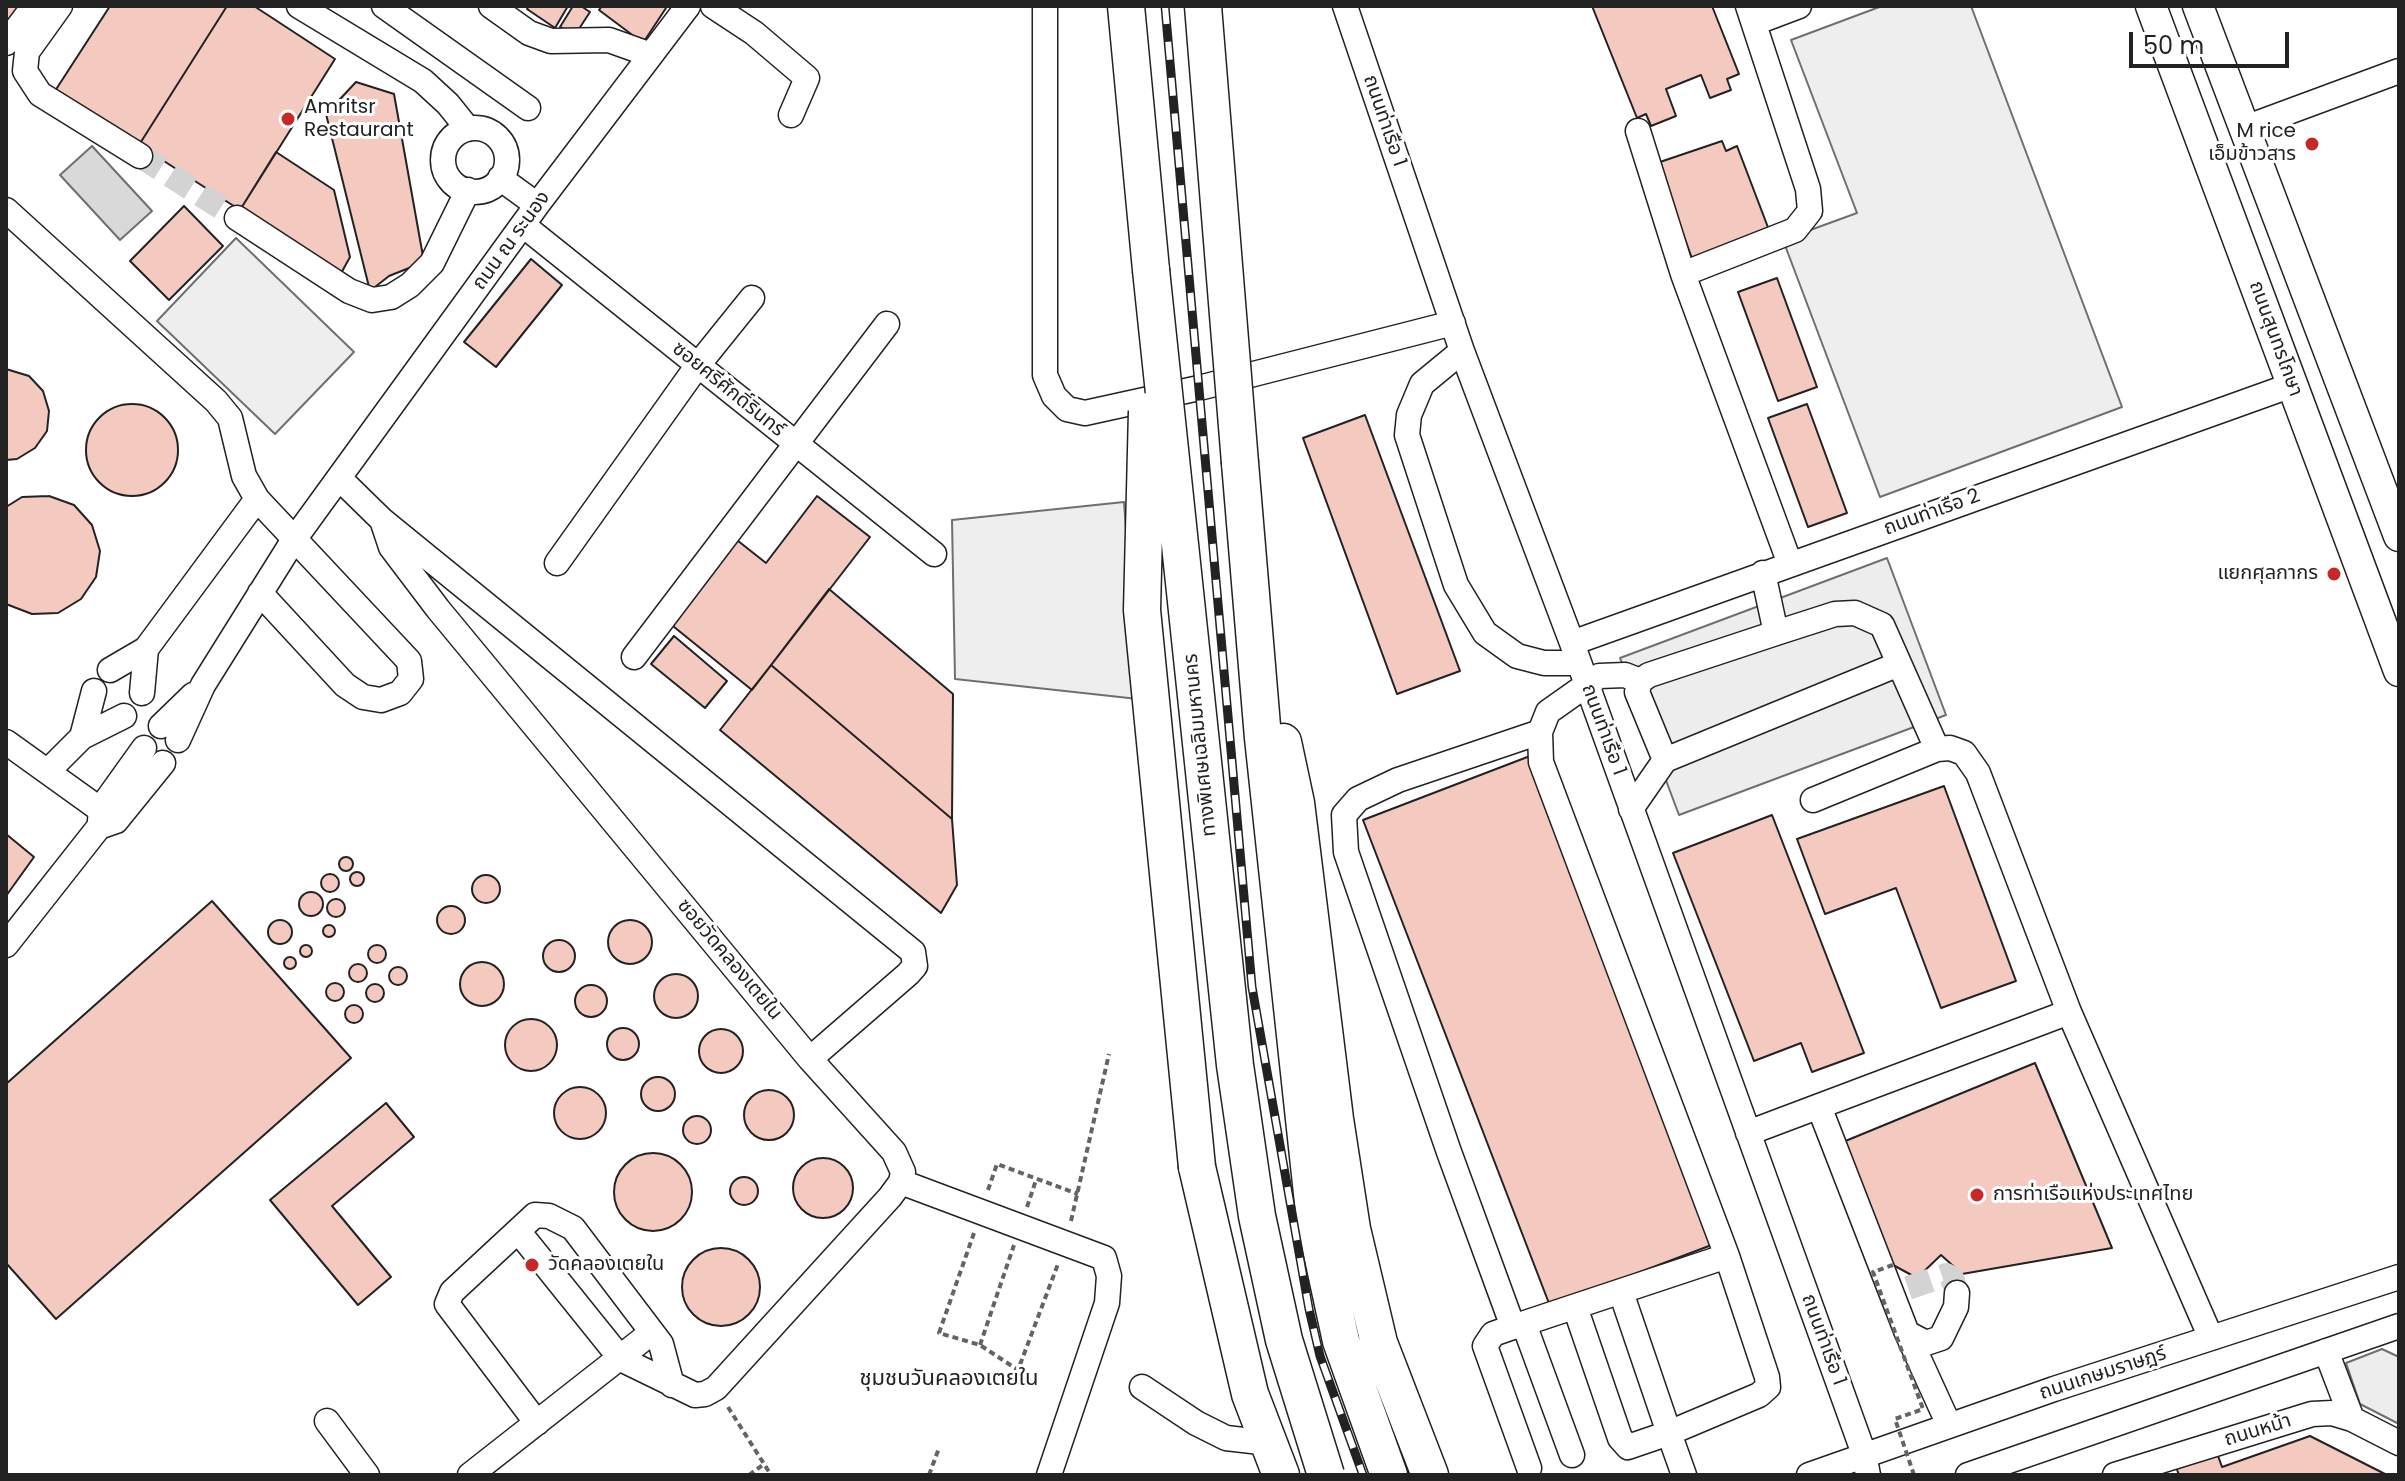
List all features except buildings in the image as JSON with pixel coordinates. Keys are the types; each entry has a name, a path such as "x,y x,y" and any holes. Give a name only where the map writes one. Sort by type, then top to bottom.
{"highway":[{"name":"ทางพิเศษเฉลิมมหานคร","path":"1126,6 1235,1065 1257,1216 1284,1340 1326,1475"},
{"path":"1203,6 1263,738 1315,1221 1341,1341 1389,1475"},
{"path":"1151,270 1142,610 1197,1167 1250,1394 1275,1459"},
{"path":"1250,587 1296,803 1335,1119 1352,1229 1379,1343 1430,1475"}],"main road":[{"name":"ถนนสุนทรโกษา","path":"2151,6 2399,671"},
{"path":"2198,6 2399,536"}],"street":[{"path":"60,6 27,52 25,71 40,94 140,156"},
{"path":"299,6 423,81 448,104 468,129"},
{"path":"384,6 528,108"},
{"path":"491,6 529,33 551,41 609,40 651,55"},
{"name":"ถนน ณ ระนอง","path":"170,733 293,541 530,215 688,6"},
{"path":"713,6 807,78 791,115"},
{"path":"1045,6 1045,375 1054,396 1067,409 1085,413 1453,323"},
{"name":"ถนนท่าเรือ 1","path":"1345,6 1462,351 1579,663 1866,1464"},
{"path":"1683,274 1795,230 1810,211 1808,189 1751,14 1799,6"},
{"path":"6,43 23,10"},
{"path":"2245,128 2399,71"},
{"path":"474,127 493,133 506,149 506,170 494,186 475,193 456,186 444,170 443,150 455,133 468,129 474,127"},
{"path":"1638,131 1683,274 1790,564"},
{"name":"ซอยศรีศักดิ์รินทร์","path":"500,178 530,215 698,365 934,554"},
{"path":"237,218 349,291 372,300 400,291 432,263 468,190"},
{"path":"6,210 216,401 230,418 244,476 257,499 293,541 409,661 411,679 400,693 381,700 363,697 345,685 260,593"},
{"path":"557,563 698,365 752,298"},
{"path":"634,657 887,324"},
{"path":"1462,351 1422,384 1409,415 1407,435 1456,585 1485,633 1517,656 1544,663 1579,663 1599,676 1625,675 1640,681"},
{"name":"ถนนท่าเรือ 2","path":"1579,663 1763,573 2292,385"},
{"path":"339,478 382,520 913,952 915,966 908,974 810,1059"},
{"path":"110,670 146,649 257,499"},
{"name":"ซอยวัดคลองเตยใน","path":"382,520 391,547 438,609 810,1059 894,1152 903,1172 901,1182"},
{"path":"1763,573 1776,633"},
{"path":"1665,760 1637,692 1640,681 1661,670 1835,614 1855,613 1882,625 1937,749"},
{"path":"142,693 146,649"},
{"path":"1575,1307 1623,1444 1628,1447 1759,1395 1768,1387 1727,1256 1541,762 1540,732 1548,712 1579,663"},
{"path":"1631,809 1665,760 1899,664"},
{"path":"82,737 94,691"},
{"path":"49,770 82,737 124,716"},
{"path":"1540,732 1398,780 1358,799 1344,815 1343,832 1346,852 1398,1002 1518,1326 1572,1455"},
{"path":"6,742 49,770 105,819"},
{"path":"1813,800 1937,749 1950,748 1964,753 1978,773 2069,1012 2211,1338"},
{"path":"6,945 154,755"},
{"path":"1748,1133 1820,1109 2069,1012"},
{"path":"1820,1109 1901,1291 1907,1333 1949,1425"},
{"path":"518,1231 621,1359 695,1395 716,1388 901,1182 1104,1258 1107,1303 1049,1475"},
{"path":"537,1423 447,1304 452,1292 535,1215 549,1216 573,1228 661,1344 672,1385"},
{"path":"1529,1468 1485,1346 1493,1334 1727,1256"},
{"name":"ถนนเกษมราษฎร์","path":"1809,1475 1866,1464 1949,1425 2399,1277"},
{"path":"1621,1292 1684,1475"},
{"path":"1907,1333 1919,1342 1941,1338 1956,1307 1957,1293"},
{"path":"1968,1475 2399,1326"},
{"path":"470,1475 651,1333"},
{"path":"2326,1351 2352,1419"},
{"path":"1142,1387 1196,1423 1275,1459"},
{"name":"ถนนหน้า","path":"2115,1475 2312,1414 2332,1413 2352,1419 2399,1443"},
{"path":"327,1421 367,1475"}],"path":[{"path":"1078,1194 997,1164 939,1333 980,1345 1018,1370 1066,1243 1078,1194 1109,1054"},
{"path":"980,1345 1020,1227"},
{"path":"1893,1265 1873,1272 1923,1409 1895,1419 1914,1475"},
{"path":"716,1388 771,1475"},
{"path":"929,1475 939,1448"},
{"path":"749,1475 764,1464"}],"shaded area":[{"path":"1882,6 1971,6 2122,407 1880,497 1783,240 1857,213 1791,40"},
{"path":"92,146 152,211 120,240 60,175"},
{"path":"236,238 354,352 275,434 157,321"},
{"path":"1124,502 1138,699 955,679 952,520"},
{"path":"1887,558 1946,715 1679,815 1620,658"},
{"path":"2382,1349 2399,1357 2399,1424 2360,1404 2346,1363"}],"tunnel":[{"path":"140,156 237,218"},
{"path":"1908,1288 1946,1275 1952,1278 1957,1293"}],"railway":[{"path":"1165,6 1252,987 1309,1309 1320,1356 1363,1475"}],"place":[{"name":"Amritsr Restaurant","path":"288,119"},
{"name":"M rice เอ็มข้าวสาร","path":"2312,144"},
{"name":"แยกศุลกากร","path":"2334,574"},
{"name":"การท่าเรือแห่งประเทศไทย","path":"1977,1195"},
{"name":"วัดคลองเตยใน","path":"532,1265"}],"district":[{"name":"ชุมชนวันคลองเตยใน","path":"949,1379"}]}
